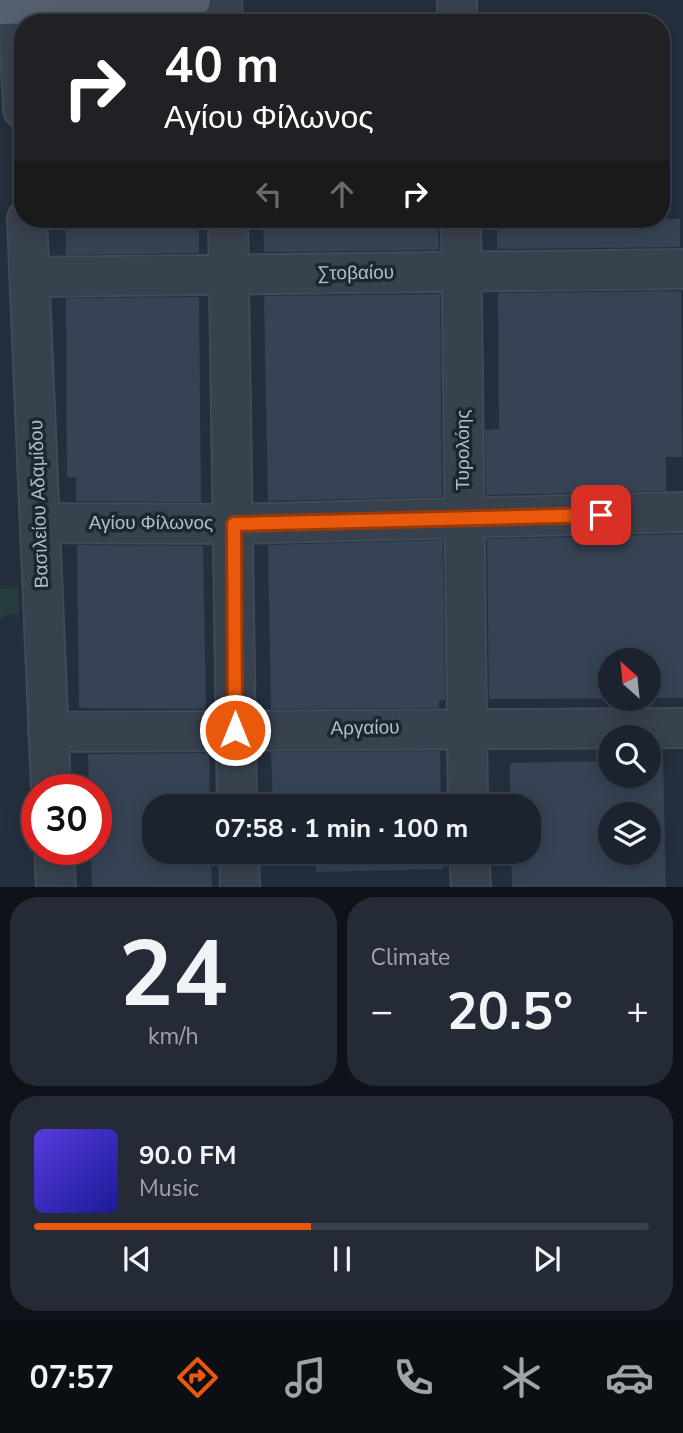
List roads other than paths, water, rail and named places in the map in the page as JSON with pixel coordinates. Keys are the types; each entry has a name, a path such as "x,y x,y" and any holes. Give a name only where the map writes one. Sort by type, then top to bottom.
{"main road":[{"path":"9,5 191,0"}],"street":[{"path":"9,5 14,42"},
{"name":"Βασιλείου Αδαμίδου","path":"27,228 50,774"},
{"path":"228,228 237,794"},
{"name":"Τυρολόης","path":"461,228 468,794"},
{"name":"Στοβαίου","path":"30,278 683,269"},
{"name":"Αγίου Φίλωνος","path":"40,523 234,524 463,520 683,512"},
{"name":"Αργαίου","path":"48,732 683,728"},
{"path":"239,864 240,887"},
{"path":"470,864 471,887"},
{"path":"55,865 56,887"}]}
